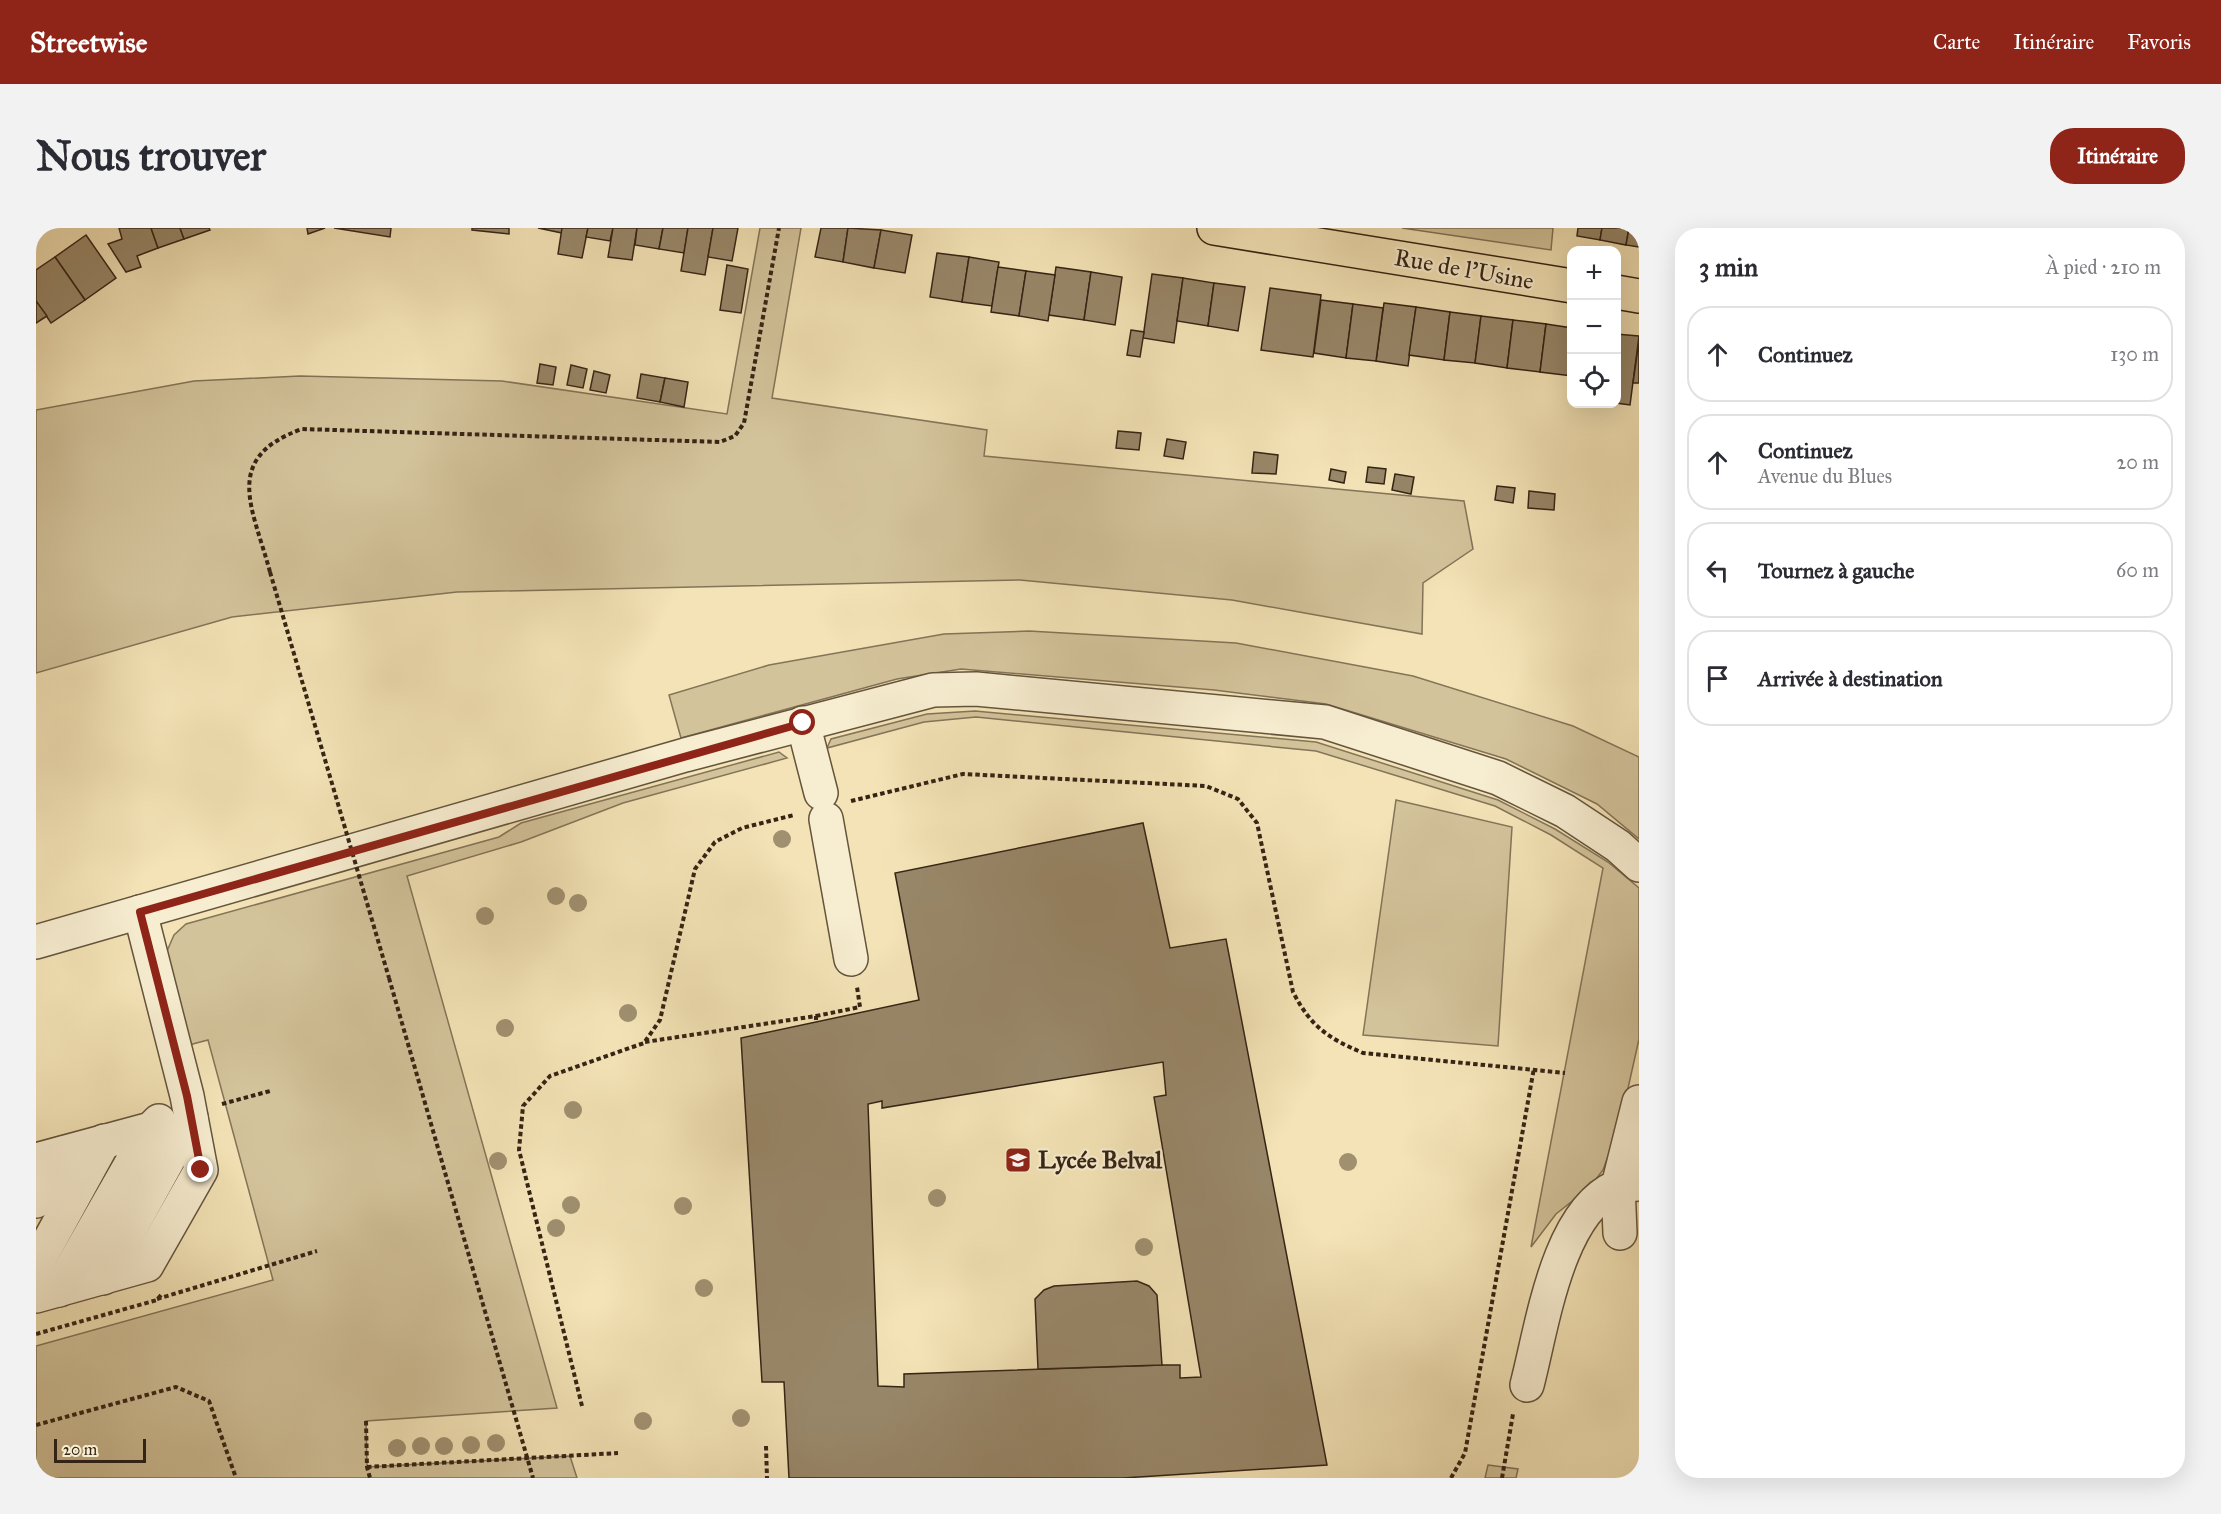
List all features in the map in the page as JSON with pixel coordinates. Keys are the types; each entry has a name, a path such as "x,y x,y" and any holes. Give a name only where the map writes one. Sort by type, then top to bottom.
{"main road":[{"name":"Rue de l'Usine","path":"1214,228 1567,285"},
{"path":"1621,293 1639,296"}],"street":[{"path":"36,942 803,723 933,690 975,690 1324,722 1498,778 1565,811 1618,846 1639,865"},
{"path":"803,723 824,806 851,959"},
{"path":"47,1293 147,1265 201,1170 197,1107 140,912"},
{"path":"1620,1233 1639,1102"},
{"path":"36,1201 50,1157 151,1129 197,1107"},
{"path":"47,1293 151,1129"},
{"path":"36,1265 104,1142"},
{"path":"1520,1396 1555,1278 1574,1227 1597,1199 1628,1185"}],"path":[{"path":"533,1478 270,572 249,496 250,470 261,451 280,436 302,429 720,442 735,436 744,423 779,228"},
{"path":"644,1042 816,1016 860,1007 851,959"},
{"path":"1293,992 1305,1017 1332,1041 1363,1053 1534,1068 1565,1073"},
{"path":"816,1016 816,1022"},
{"path":"1451,1478 1466,1453 1534,1068"},
{"path":"197,1107 270,1091"},
{"path":"157,1300 317,1251"},
{"path":"36,1425 176,1388 209,1401 236,1478"},
{"path":"1502,1478 1520,1396"},
{"path":"366,1421 367,1467 370,1478"},
{"path":"766,1446 767,1478"},
{"path":"367,1467 618,1453"}],"shaded area":[{"path":"760,228 801,228 772,398 987,430 984,456 1464,501 1473,549 1423,583 1422,634 1232,600 1020,580 457,592 232,617 36,673 36,410 194,381 300,376 502,381 727,414"},
{"path":"1402,228 1553,228 1551,250"},
{"path":"1029,631 1236,643 1413,676 1573,726 1639,757 1639,839 1597,804 1506,759 1326,704 1214,690 961,669 897,679 681,738 669,695 769,665 944,634"},
{"path":"975,711 1316,742 1498,800 1555,829 1608,862 1639,888 1639,1039 1620,1124 1603,1170 1590,1187 1556,1214 1531,1247 1603,868 1551,835 1495,806 1316,751 976,717 924,722 827,748 831,739 927,714"},
{"path":"779,752 787,758 623,803 521,842 407,876 557,1408 366,1421 367,1467 570,1456 577,1478 36,1478 36,1346 273,1280 208,1040 185,1046 167,951 174,935 186,924 499,837 521,823"},
{"path":"1396,800 1512,827 1498,1046 1363,1035"},
{"path":"1488,1465 1518,1469 1516,1478 1485,1478"}],"building":[{"path":"119,228 151,228 158,248 137,256 141,267 126,272 108,244 122,239"},
{"path":"151,228 180,228 184,239 158,248"},
{"path":"180,228 209,228 210,230 184,239"},
{"path":"307,228 325,228 308,234"},
{"path":"334,228 391,228 390,237"},
{"path":"472,228 509,228 509,234 472,230"},
{"path":"538,228 562,228 562,233"},
{"path":"562,228 588,228 582,258 558,254"},
{"path":"588,228 613,228 610,241 586,237"},
{"path":"613,228 637,228 632,260 608,257"},
{"path":"637,228 663,228 659,249 635,245"},
{"path":"663,228 688,228 684,253 659,249"},
{"path":"688,228 713,228 705,275 681,271"},
{"path":"713,228 738,228 732,261 708,257"},
{"path":"821,228 848,228 843,262 815,257"},
{"path":"848,228 881,230 874,268 843,262"},
{"path":"1578,228 1602,228 1600,240 1577,236"},
{"path":"1602,228 1629,228 1626,245 1600,240"},
{"path":"1629,228 1639,228 1639,247 1626,245"},
{"path":"881,230 912,235 905,273 874,268"},
{"path":"86,235 116,278 85,300 55,257"},
{"path":"937,253 969,257 962,302 930,297"},
{"path":"55,257 85,300 51,323 36,301 36,270"},
{"path":"969,257 999,262 992,306 962,302"},
{"path":"727,265 748,269 741,313 720,310"},
{"path":"998,267 1026,271 1019,316 991,312"},
{"path":"1056,267 1091,272 1084,320 1049,315"},
{"path":"1026,271 1055,275 1048,321 1019,316"},
{"path":"1091,272 1122,277 1115,325 1084,320"},
{"path":"1152,274 1183,278 1174,343 1143,338"},
{"path":"1183,278 1214,283 1208,326 1177,321"},
{"path":"1214,283 1245,287 1238,331 1208,326"},
{"path":"1270,288 1321,295 1313,357 1261,350"},
{"path":"1321,300 1353,304 1346,358 1314,353"},
{"path":"36,301 47,316 36,323"},
{"path":"1384,303 1416,307 1408,366 1376,361"},
{"path":"1353,304 1383,308 1376,361 1346,358"},
{"path":"1416,307 1450,312 1444,360 1409,355"},
{"path":"1450,312 1481,316 1475,363 1444,360"},
{"path":"1481,316 1513,320 1507,368 1475,363"},
{"path":"1513,320 1546,324 1540,372 1507,368"},
{"path":"1546,324 1567,327 1567,375 1540,372"},
{"path":"1131,330 1144,332 1140,357 1127,355"},
{"path":"1621,334 1639,336 1630,405 1621,404"},
{"path":"1639,341 1639,383 1633,383"},
{"path":"540,364 556,367 553,385 537,383"},
{"path":"571,365 587,369 583,388 567,385"},
{"path":"594,371 610,375 606,393 590,390"},
{"path":"641,374 665,378 660,402 637,398"},
{"path":"665,378 688,382 684,407 660,402"},
{"path":"1118,431 1141,433 1139,450 1116,448"},
{"path":"1167,439 1186,442 1183,459 1164,456"},
{"path":"1254,452 1278,455 1276,474 1252,473"},
{"path":"1368,467 1386,469 1384,484 1366,482"},
{"path":"1331,469 1346,472 1344,483 1329,480"},
{"path":"1395,474 1414,477 1411,494 1392,490"},
{"path":"1497,486 1515,488 1513,503 1495,500"},
{"path":"1529,491 1555,494 1554,510 1528,508"},
{"name":"Lycée Belval","path":"1143,823 1170,948 1226,939 1327,1465 1123,1478 789,1478 784,1382 762,1382 741,1038 919,1000 895,873","holes":["1163,1062 1166,1095 1154,1097 1201,1377 1180,1378 1180,1365 1162,1365 904,1374 904,1387 878,1386 868,1104 882,1101 882,1108"]},
{"path":"1137,1281 1149,1286 1157,1295 1162,1365 1038,1369 1035,1299 1044,1290 1054,1286"}],"place":[{"name":"Lycée Belval","path":"1018,1160"}],"route":[{"path":"201,1170 187,1096 145,939 140,912 803,723"}]}
